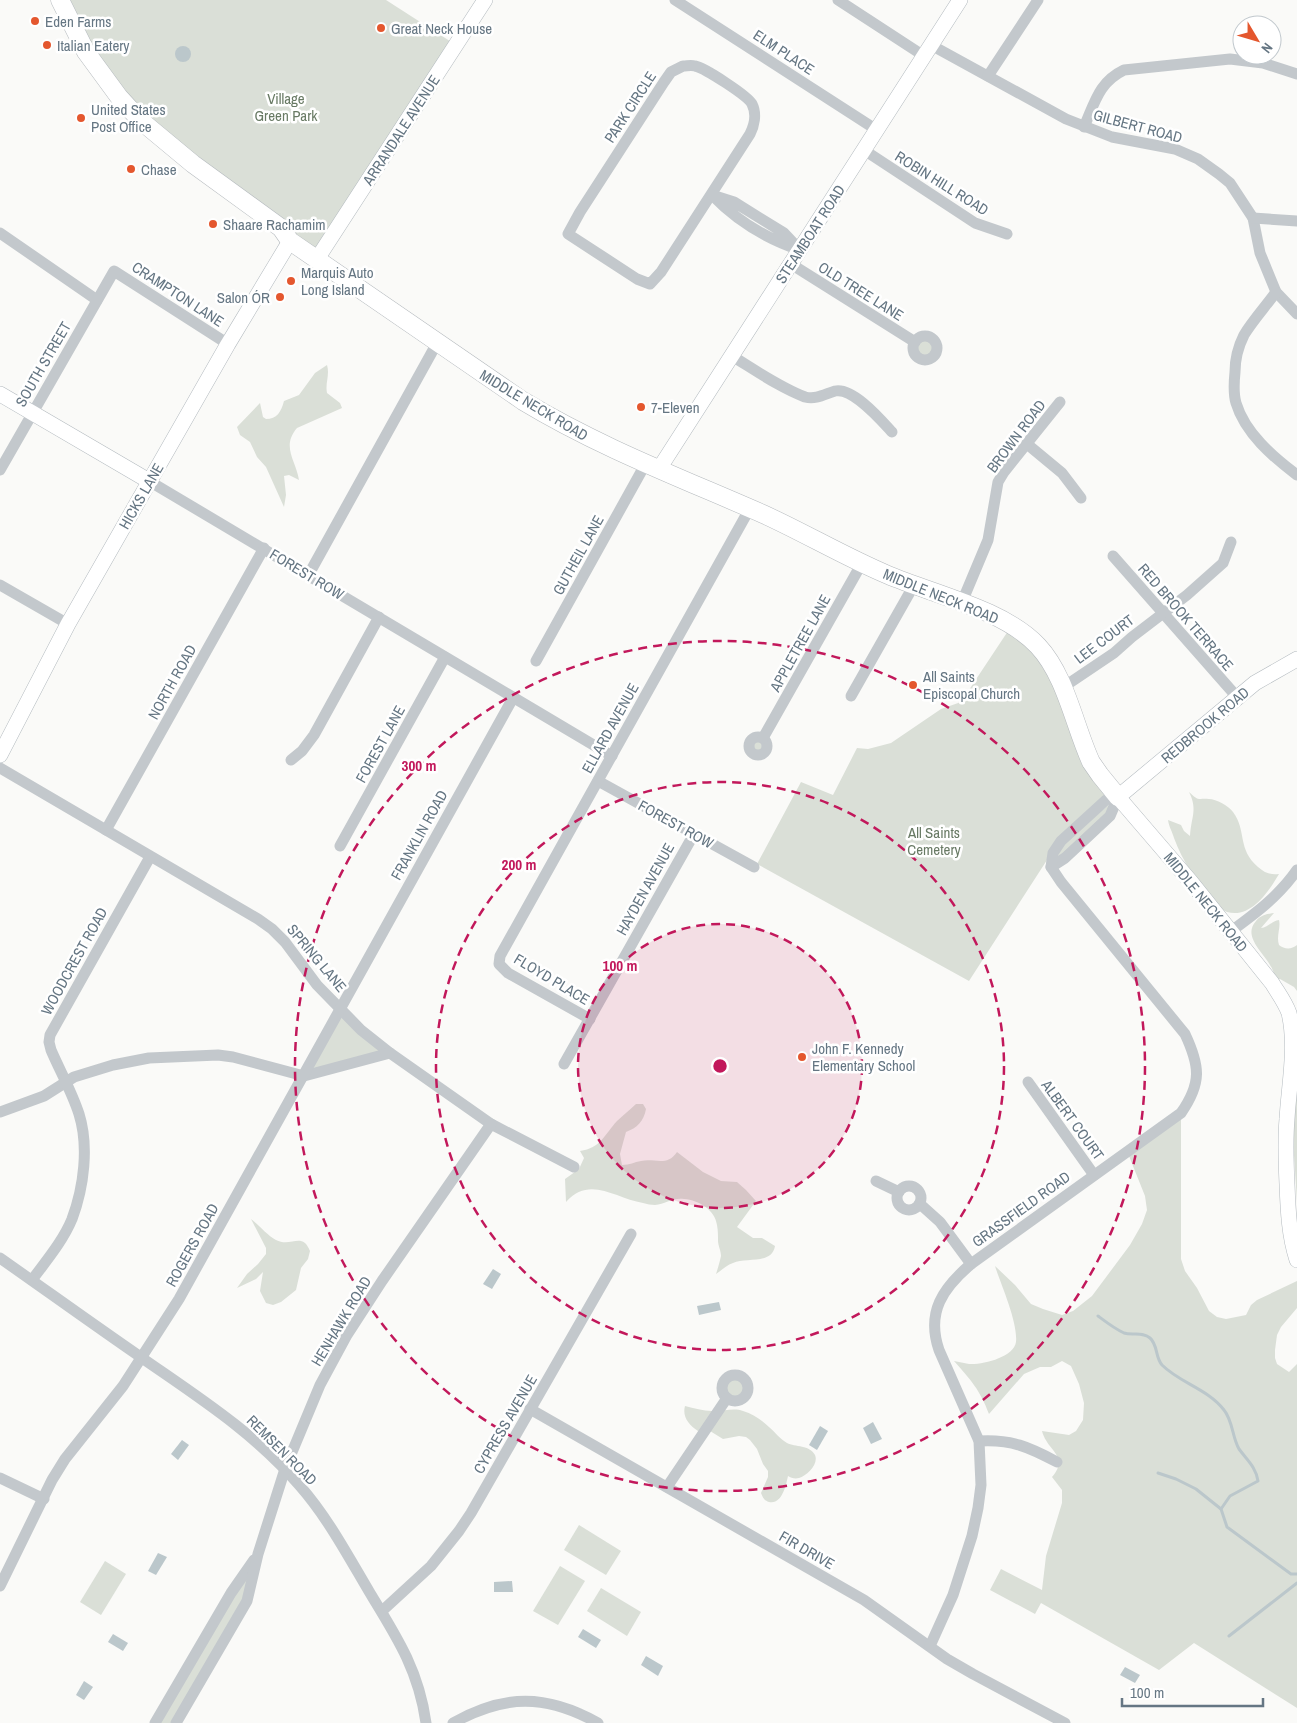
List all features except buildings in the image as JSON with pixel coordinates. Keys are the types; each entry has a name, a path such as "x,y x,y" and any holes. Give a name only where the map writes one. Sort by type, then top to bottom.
{"main road":[{"name":"MIDDLE NECK ROAD","path":"48,0 77,59 103,95 133,127 189,174 275,238 290,241"},
{"name":"MIDDLE NECK ROAD","path":"60,0 83,48 119,97 140,120 193,164 281,228 290,241 523,401 557,422 597,442 750,508 862,563 914,586 962,602 1012,625 1038,646 1051,664 1062,688 1091,762 1230,932 1283,1000 1290,1014 1295,1033 1296,1047 1287,1119 1288,1197 1291,1239 1297,1260"},
{"name":"ARRANDALE AVENUE","path":"316,259 485,0"},
{"name":"STEAMBOAT ROAD","path":"653,466 732,356 960,0"},
{"name":"HICKS LANE","path":"0,755 4,737 149,481 290,241"},
{"name":"FOREST ROW","path":"0,394 149,481"},
{"name":"REDBROOK ROAD","path":"1118,797 1237,697 1261,679 1297,659"},
{"name":"MIDDLE NECK ROAD","path":"1288,1197 1297,1228"}],"street":[{"name":"ELM PLACE","path":"675,0 877,130"},
{"name":"GILBERT ROAD","path":"838,0 928,50 988,76 1055,113 1084,126 1112,137 1175,149 1198,159 1230,183 1253,218 1260,253 1276,292"},
{"path":"988,76 1038,0"},
{"path":"1084,126 1102,87 1112,76 1124,70 1230,59 1263,63 1297,74"},
{"name":"PARK CIRCLE","path":"683,66 696,66 719,79 746,97 752,104 755,112 754,126 750,134 712,195 661,272 650,284 637,279 568,234 580,212 664,82 671,72 683,66"},
{"name":"ROBIN HILL ROAD","path":"864,150 975,223 1007,234"},
{"path":"712,195 727,211 779,243 800,250"},
{"path":"1253,218 1297,221"},
{"path":"0,233 97,300"},
{"name":"OLD TREE LANE","path":"791,264 915,342"},
{"name":"CRAMPTON LANE","path":"97,300 114,271 228,344"},
{"path":"1297,314 1276,292 1244,336 1235,359 1234,384 1235,397 1244,420 1258,440 1279,461 1297,475"},
{"name":"SOUTH STREET","path":"0,470 97,300"},
{"path":"309,574 437,343"},
{"path":"732,356 763,375 807,397 818,398 836,391 844,391 875,413 892,432"},
{"name":"BROWN ROAD","path":"962,602 988,540 998,482 1060,402"},
{"path":"1027,444 1062,473 1081,498"},
{"name":"GUTHEIL LANE","path":"536,661 653,466"},
{"name":"FOREST ROW","path":"149,481 309,574 612,756"},
{"name":"ELLARD AVENUE","path":"499,964 500,956 750,508"},
{"name":"LEE COURT","path":"1062,688 1114,653 1186,596 1222,563 1231,542"},
{"name":"NORTH ROAD","path":"106,830 264,548"},
{"name":"RED BROOK TERRACE","path":"1113,556 1237,697"},
{"name":"APPLETREE LANE","path":"763,738 862,563"},
{"path":"0,585 68,624"},
{"path":"851,696 914,586"},
{"path":"291,760 302,751 314,735 378,617"},
{"name":"FOREST LANE","path":"340,846 445,657"},
{"name":"FRANKLIN ROAD","path":"396,909 513,698"},
{"name":"SPRING LANE","path":"0,768 272,929 285,942 317,985 361,1030 390,1053 491,1124 574,1167"},
{"name":"FOREST ROW","path":"598,781 754,867"},
{"name":"GRASSFIELD ROAD","path":"930,1646 953,1595 972,1536 981,1485 979,1441 939,1350 934,1327 942,1295 948,1285 971,1264 1180,1112 1189,1101 1194,1090 1197,1075 1195,1055 1185,1034 1061,882 1051,867 1065,858 1110,816 1118,797"},
{"name":"HAYDEN AVENUE","path":"564,1064 694,834"},
{"name":"WOODCREST ROAD","path":"32,1280 72,1219 80,1188 83,1166 82,1124 51,1050 50,1035 150,857"},
{"path":"1230,932 1275,898 1297,870"},
{"name":"ROGERS ROAD","path":"0,1586 52,1480 65,1459 119,1390 179,1299 396,909"},
{"name":"FLOYD PLACE","path":"499,964 508,973 590,1019"},
{"path":"0,1112 44,1096 66,1084 74,1077 113,1065 149,1058 218,1055 304,1076 390,1053"},
{"name":"ALBERT COURT","path":"1028,1082 1094,1175"},
{"name":"HENHAWK ROAD","path":"176,1723 247,1601 258,1554 285,1470 320,1385 347,1335 382,1281 491,1124"},
{"path":"876,1181 899,1192"},
{"path":"905,1187 913,1187 919,1192 920,1204 915,1209 904,1209 897,1200 899,1192 905,1187"},
{"path":"920,1204 940,1222 971,1264"},
{"name":"CYPRESS AVENUE","path":"382,1612 431,1566 459,1531 631,1234"},
{"name":"REMSEN ROAD","path":"0,1258 211,1406 250,1436 285,1470 327,1520 407,1655 419,1684 426,1723"},
{"path":"667,1488 727,1398"},
{"name":"FIR DRIVE","path":"530,1409 864,1600 947,1659 1065,1723"},
{"path":"979,1441 998,1440 1013,1442 1057,1462"},
{"path":"0,1478 44,1499"},
{"name":"HENHAWK ROAD","path":"155,1723 231,1593 258,1554"},
{"path":"453,1723 472,1713 495,1705 528,1700 567,1708 598,1723"}],"green space":[{"name":"Village Green Park","path":"52,0 386,0 456,45 317,259 114,101 77,55"},
{"path":"926,338 933,341 936,348 933,355 926,358 919,355 916,348 919,341"},
{"path":"327,365 327,393 340,403 342,408 297,428 292,435 290,448 299,480 289,475 284,476 286,495 284,507 266,467 257,457 250,442 240,435 237,427 260,403 263,417 270,419 276,416 280,412 284,401 299,395 315,373"},
{"name":"All Saints Cemetery","path":"1012,625 1026,636 1117,796 1058,843 969,981 757,864 801,782 833,795 857,748 868,749 891,743 941,709 961,702"},
{"path":"758,738 766,746 758,754 750,746"},
{"path":"1189,792 1200,799 1215,800 1231,810 1240,826 1245,847 1251,860 1265,872 1279,874 1270,888 1251,908 1236,913 1227,912 1221,908 1195,878 1186,863 1168,820 1181,825 1190,836 1194,809"},
{"path":"1115,800 1108,815 1053,864 1063,842"},
{"path":"1274,913 1261,928 1279,920 1279,945 1292,948 1297,945 1297,991 1294,987 1280,979 1274,981 1274,973 1271,966 1255,944 1252,936 1252,928 1256,921 1264,915"},
{"path":"341,1013 385,1051 308,1073"},
{"path":"1297,1094 1297,1201 1292,1124"},
{"path":"636,1104 643,1104 646,1109 644,1117 639,1124 626,1132 620,1154 622,1165 646,1160 665,1161 673,1157 677,1152 703,1172 721,1181 737,1182 756,1201 737,1227 753,1238 762,1238 775,1246 769,1256 738,1261 716,1274 721,1256 716,1220 710,1210 695,1201 677,1199 652,1205 594,1189 584,1190 575,1194 566,1202 565,1179 579,1169 584,1158 580,1151 598,1144 617,1121"},
{"path":"1181,1113 1181,1259 1185,1271 1197,1288 1209,1311 1217,1317 1226,1319 1246,1315 1251,1305 1257,1300 1297,1281 1297,1308 1281,1327 1277,1335 1275,1358 1277,1364 1289,1372 1297,1364 1297,1708 1194,1643 1159,1670 1041,1603 1035,1614 990,1590 1001,1569 1042,1590 1046,1556 1062,1503 1062,1490 1052,1477 1059,1464 1058,1458 1042,1431 1069,1435 1076,1431 1083,1420 1084,1403 1079,1384 1071,1366 1062,1361 1051,1367 1040,1367 1024,1374 989,1414 982,1398 954,1361 969,1364 982,1363 1004,1356 1014,1347 1016,1334 1014,1324 995,1266 1031,1304 1062,1315 1073,1311 1092,1296 1130,1245 1142,1224 1147,1210 1145,1196 1127,1151"},
{"path":"251,1219 276,1240 281,1242 300,1241 307,1245 310,1251 308,1259 301,1268 296,1290 281,1302 273,1305 266,1303 260,1291 263,1272 256,1279 237,1288 266,1254 266,1248"},
{"path":"735,1377 745,1384 746,1388 739,1398 735,1399 725,1392 724,1388 731,1378"},
{"path":"685,1406 709,1411 739,1410 750,1414 763,1422 787,1443 810,1449 816,1458 814,1466 802,1477 792,1478 788,1476 785,1489 780,1497 773,1502 769,1502 764,1499 761,1493 768,1477 768,1471 757,1449 750,1440 739,1436 723,1439 710,1431 698,1431 687,1420 684,1414"},
{"path":"579,1525 621,1551 606,1575 564,1550"},
{"path":"258,1554 247,1601 176,1723 155,1723"},
{"path":"105,1561 126,1574 101,1615 80,1602"},
{"path":"560,1566 585,1581 558,1625 533,1611"},
{"path":"601,1588 641,1612 627,1636 587,1611"}],"shaded area":[{"path":"180,46 186,46 191,51 189,60 180,62 175,57 175,51"},
{"path":"493,1269 501,1274 492,1289 483,1284"},
{"path":"719,1302 721,1310 699,1315 697,1306"},
{"path":"873,1422 882,1439 871,1444 863,1428"},
{"path":"820,1426 828,1431 817,1450 809,1445"},
{"path":"182,1440 189,1445 178,1460 171,1454"},
{"path":"158,1553 167,1557 156,1575 148,1571"},
{"path":"512,1581 513,1592 494,1592 494,1582"},
{"path":"583,1629 601,1640 596,1648 578,1637"},
{"path":"113,1634 128,1643 123,1651 108,1642"},
{"path":"646,1656 663,1666 658,1676 641,1665"},
{"path":"1125,1667 1140,1675 1135,1683 1120,1675"},
{"path":"84,1681 93,1687 84,1700 76,1695"}],"waterway":[{"path":"1098,1316 1124,1333 1144,1335 1150,1338 1153,1341 1162,1365 1177,1377 1202,1391 1224,1410 1239,1449 1253,1468 1258,1481 1230,1496 1221,1509 1227,1527 1291,1574 1297,1574"},
{"path":"1158,1473 1196,1489 1221,1509"},
{"path":"1229,1636 1297,1583"}],"place":[{"name":"Eden Farms","path":"35,21"},
{"name":"Great Neck House","path":"381,28"},
{"name":"Italian Eatery","path":"47,45"},
{"name":"United States Post Office","path":"81,118"},
{"name":"Chase","path":"131,169"},
{"name":"Shaare Rachamim","path":"213,224"},
{"name":"Marquis Auto Long Island","path":"291,281"},
{"name":"Salon ÓR","path":"280,297"},
{"name":"7-Eleven","path":"641,407"},
{"name":"All Saints Episcopal Church","path":"913,685"},
{"name":"John F. Kennedy Elementary School","path":"802,1057"}]}
